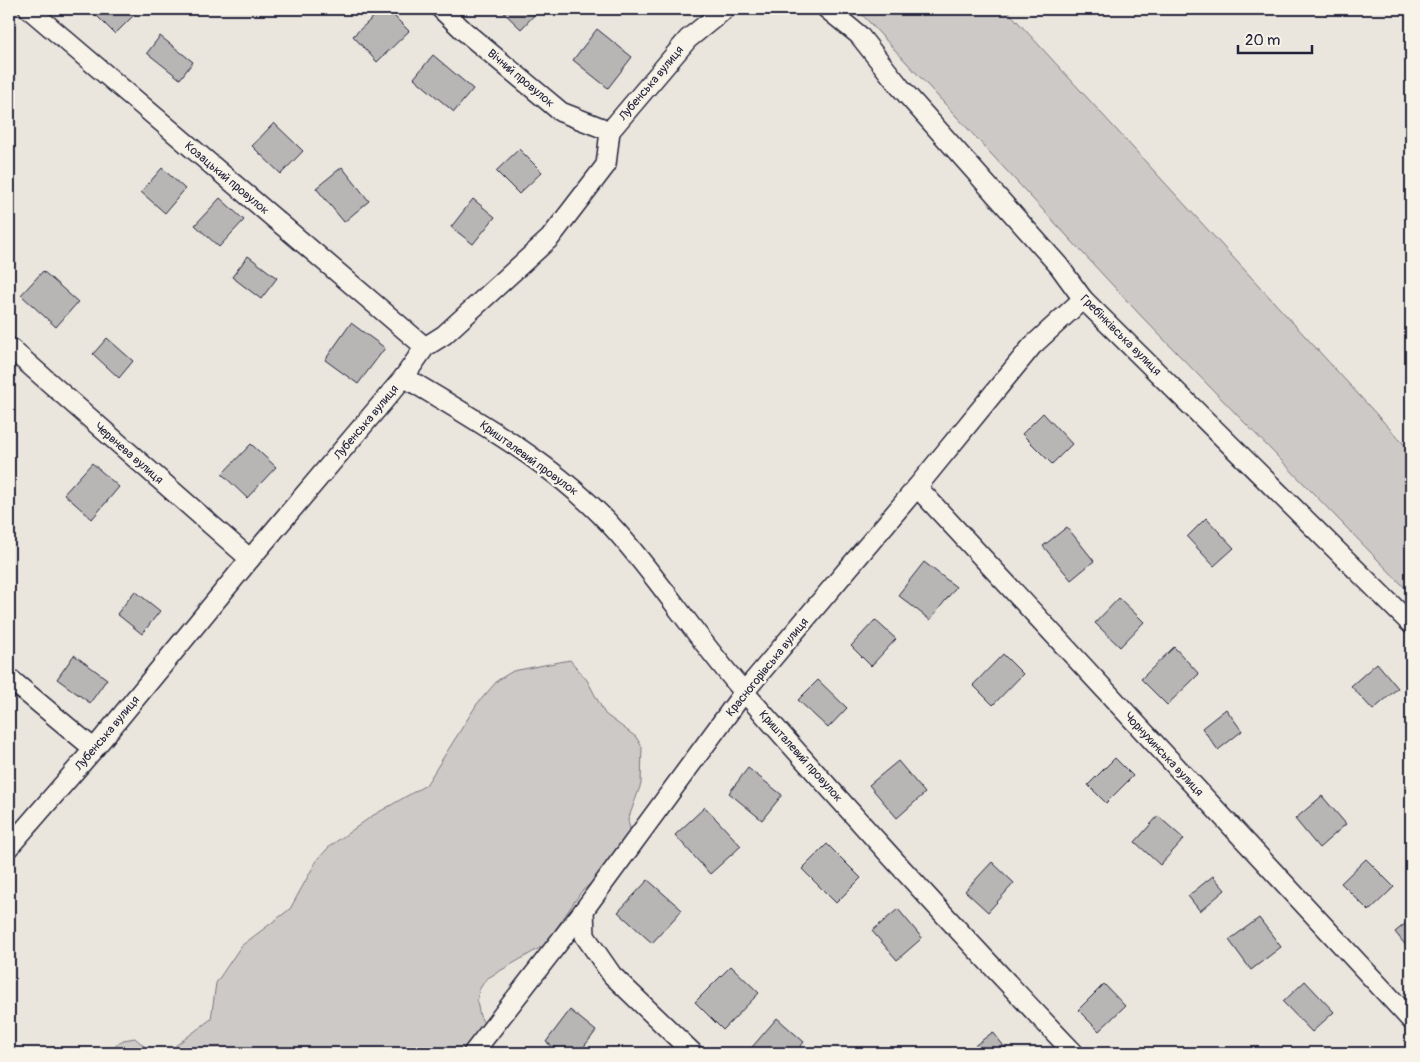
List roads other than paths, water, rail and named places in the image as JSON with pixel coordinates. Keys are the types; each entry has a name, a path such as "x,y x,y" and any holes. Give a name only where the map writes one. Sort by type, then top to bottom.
{"street":[{"name":"Козацький провулок","path":"29,9 425,347"},
{"name":"Вічний провулок","path":"441,9 464,31 561,112 610,131"},
{"name":"Лубенська вулиця","path":"9,847 94,749 250,559 404,377 425,347 444,335 550,238 606,165 610,131 688,39 725,9"},
{"name":"Гребінківська вулиця","path":"827,9 858,35 900,87 1059,266 1083,299 1411,624"},
{"name":"Красногорівська вулиця","path":"473,1053 584,910 744,692 917,487 1032,346 1083,299"},
{"name":"Червнева вулиця","path":"9,347 250,559"},
{"name":"Кришталевий провулок","path":"404,377 485,425 568,484 617,532 744,692 992,968 1074,1053"},
{"name":"Чорнухинська вулиця","path":"917,487 1411,1020"},
{"path":"9,678 94,749"},
{"path":"584,910 585,936 607,968 693,1053"}]}
